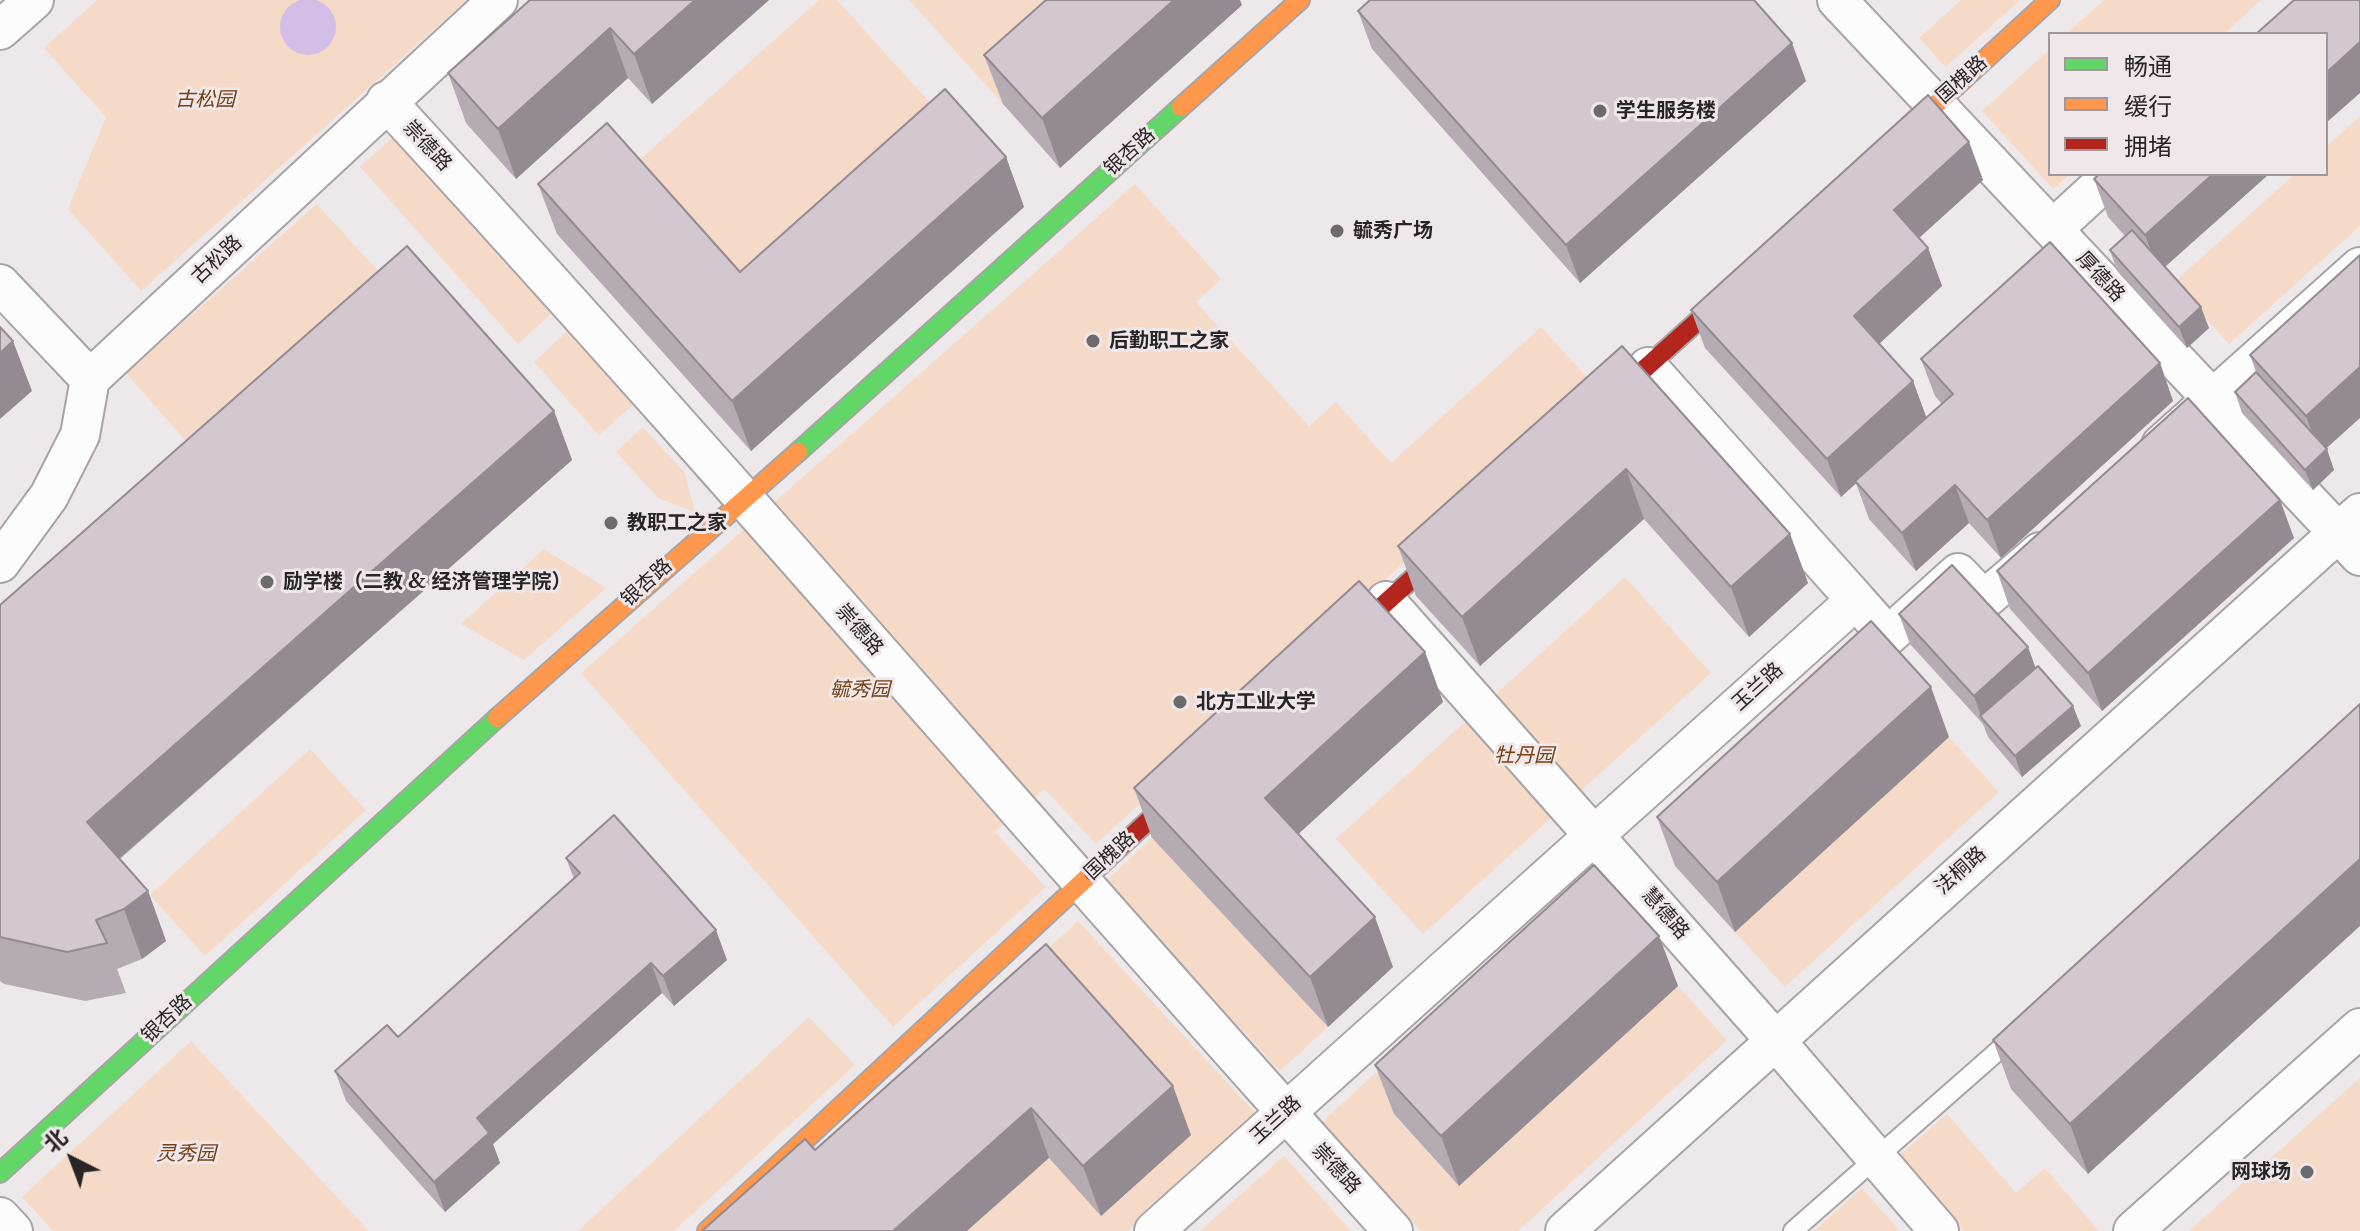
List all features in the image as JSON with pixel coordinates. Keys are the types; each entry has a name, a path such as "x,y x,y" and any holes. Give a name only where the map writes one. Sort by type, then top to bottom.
{"street":[{"path":"0,30 34,0"},
{"name":"古松路","path":"90,379 498,0"},
{"name":"银杏路","path":"0,1173 393,810 1300,0"},
{"name":"厚德路","path":"1837,0 2214,398 2353,534"},
{"name":"国槐路","path":"1879,157 2050,0"},
{"name":"崇德路","path":"386,101 1393,1231"},
{"path":"2054,228 2111,176"},
{"path":"2131,471 2360,267"},
{"path":"1588,420 1752,272"},
{"path":"0,284 90,379 80,435 49,496 0,563"},
{"path":"1648,367 1888,636 1958,573 1984,600 2071,524"},
{"path":"1328,655 1469,527"},
{"name":"法桐路","path":"1565,1231 1775,1040 2353,534"},
{"name":"玉兰路","path":"1154,1231 1856,600"},
{"name":"慧德路","path":"1386,601 1775,1040 1939,1231"},
{"name":"国槐路","path":"707,1231 1199,774"},
{"path":"2133,1231 2360,1028"},
{"path":"0,1217 13,1231"}],"lane":[{"path":"1793,1231 2031,1021"}],"green space":[{"name":"古松园","path":"97,0 467,0 141,291 68,209 106,117 44,48"},
{"path":"819,0 837,0 963,139 758,322 625,173"},
{"path":"909,0 1096,0 1106,12 1003,104"},
{"path":"1961,0 2020,0 1946,67 1919,38"},
{"path":"2104,0 2261,0 2226,32 2068,32"},
{"path":"2048,51 2048,176 2068,176 2053,189 1982,111"},
{"path":"2360,116 2360,226 2229,344 2173,283 2293,176 2328,176 2328,145"},
{"path":"396,134 554,311 518,344 360,167"},
{"name":"毓秀园","path":"1135,184 1221,279 1196,302 1309,426 1336,402 1391,463 1541,327 1596,387 1096,844 1044,789 995,832 1046,887 893,1027 581,673"},
{"path":"317,204 397,292 205,463 126,373"},
{"path":"570,329 636,402 599,435 534,362"},
{"path":"643,427 685,473 695,512 658,498 616,452"},
{"path":"544,549 606,588 524,660 461,624"},
{"name":"牡丹园","path":"1625,577 1711,673 1423,934 1336,839"},
{"path":"1949,737 1999,792 1785,987 1735,932"},
{"path":"310,749 366,810 205,956 150,895"},
{"path":"1152,838 1328,1027 1280,1071 1105,882"},
{"path":"1583,882 1394,1115 1459,1186 1678,986 1727,1040 1518,1231 1421,1231 1321,1123"},
{"path":"1078,921 1256,1114 1128,1231 967,1231 1049,1158 1102,1216 1064,994 743,1231"},
{"path":"809,1017 855,1065 674,1231 578,1231"},
{"name":"灵秀园","path":"191,1041 369,1231 53,1231 22,1197"},
{"name":"网球场","path":"2360,1078 2360,1231 2189,1231"},
{"path":"1947,1114 2016,1193 2045,1168 2099,1231 1964,1231 1899,1156"},
{"path":"1284,1156 1351,1231 1200,1231"},
{"path":"1862,1188 1900,1231 1814,1231"}],"shaded area":[{"path":"308,-1 328,7 336,27 328,47 308,55 288,47 280,27 288,7"}],"building":[{"path":"530,0 695,0 634,54 610,28 498,129 448,73"},
{"path":"1046,0 1174,0 1042,118 984,55"},
{"name":"学生服务楼","path":"1370,0 1754,0 1792,43 1566,245 1358,11"},
{"path":"2294,0 2360,0 2360,42 2328,71 2328,32 2258,32"},
{"path":"945,89 1006,157 732,401 538,184 607,123 740,272"},
{"path":"1928,95 1969,142 1894,210 1928,248 1854,316 1913,381 1827,459 1691,310"},
{"path":"2097,176 2211,176 2145,235 2094,179"},
{"path":"2132,230 2201,307 2179,327 2110,250"},
{"path":"2050,242 2160,363 1987,520 1955,485 1902,533 1855,481 1953,394 1921,359"},
{"name":"励学楼（二教 & 经济管理学院）","path":"407,246 554,411 87,822 148,891 124,909 96,920 107,943 67,952 0,937 0,605"},
{"path":"2360,255 2360,367 2306,416 2250,355"},
{"path":"0,327 13,341 0,353"},
{"path":"1622,346 1790,534 1731,587 1626,469 1462,617 1398,546"},
{"path":"2256,372 2327,449 2305,470 2235,392"},
{"path":"2188,398 2280,500 2088,673 1997,571"},
{"path":"1952,565 2028,647 1974,696 1899,614"},
{"path":"1359,581 1425,652 1265,798 1375,917 1310,977 1134,788"},
{"path":"1871,621 1931,687 1717,882 1657,817"},
{"path":"2038,666 2073,706 2015,756 1980,716"},
{"path":"2360,704 2360,859 2070,1124 1993,1040"},
{"path":"614,815 716,930 663,976 651,963 477,1118 489,1133 434,1182 335,1071 387,1025 398,1037 580,873 566,858"},
{"path":"1594,865 1659,936 1441,1136 1375,1065"},
{"path":"1046,944 1173,1086 1083,1166 1031,1108 893,1231 702,1231 805,1139 815,1150"}],"traffic: fast":[{"path":"798,452 1181,107"},
{"path":"0,1173 497,718"}],"traffic: slow":[{"path":"1181,107 1300,0"},
{"path":"1893,144 2050,0"},
{"path":"497,718 798,452"},
{"path":"707,1231 1093,872"}],"traffic: jam":[{"path":"1599,410 1741,282"},
{"path":"1338,646 1456,539"},
{"path":"1093,872 1190,782"}],"place":[{"name":"学生服务楼","path":"1600,111"},
{"name":"毓秀广场","path":"1337,231"},
{"name":"后勤职工之家","path":"1093,341"},
{"name":"教职工之家","path":"611,523"},
{"name":"励学楼（二教 & 经济管理学院）","path":"267,582"},
{"name":"北方工业大学","path":"1180,702"},
{"name":"网球场","path":"2307,1172"}]}
